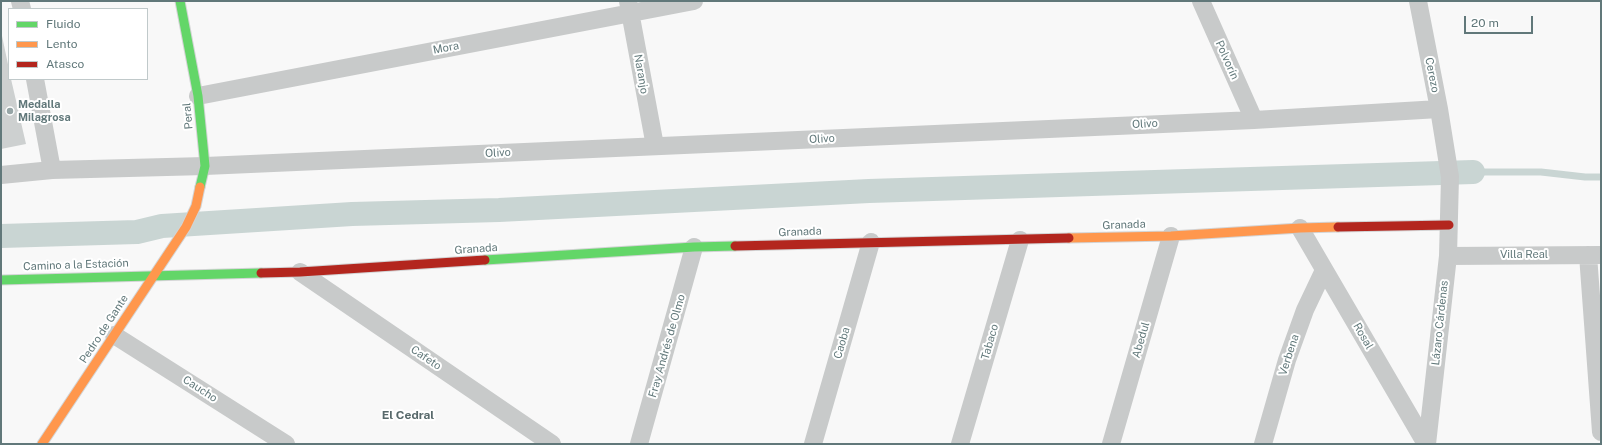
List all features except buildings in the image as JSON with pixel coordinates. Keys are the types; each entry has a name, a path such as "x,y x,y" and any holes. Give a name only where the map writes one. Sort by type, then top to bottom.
{"street":[{"name":"Peral","path":"180,1 198,96 205,166 196,206 186,227"},
{"name":"Mora","path":"198,96 629,7 694,1"},
{"name":"Polvorín","path":"1201,1 1254,120"},
{"name":"Cerezo","path":"1418,1 1450,177 1450,201"},
{"name":"Naranjo","path":"629,7 655,146"},
{"path":"35,80 52,170"},
{"name":"Olivo","path":"1,175 52,170 205,166 1254,120 1438,109"},
{"name":"Lázaro Cárdenas","path":"1426,444 1448,256 1450,201"},
{"name":"Granada","path":"153,275 300,272 694,247 1171,236 1300,228 1448,225"},
{"name":"Pedro de Gante","path":"42,444 186,227"},
{"name":"Rosal","path":"1300,228 1426,444"},
{"name":"Abedul","path":"1111,444 1171,236"},
{"name":"Tabaco","path":"960,444 1020,240"},
{"name":"Caoba","path":"813,444 871,242"},
{"name":"Fray Andrés de Olmo","path":"639,444 694,247"},
{"path":"1594,255 1601,432"},
{"name":"Villa Real","path":"1448,256 1594,255"},
{"name":"Verbena","path":"1263,444 1287,360 1305,310 1324,270"},
{"name":"Cafeto","path":"300,272 552,444"},
{"name":"Camino a la Estación","path":"1,280 153,275"},
{"name":"Caucho","path":"114,334 286,444"}],"waterway":[{"path":"1473,172 1541,172 1585,177 1601,177"},
{"path":"1,236 137,232 162,226 352,214 499,210 869,191 1473,172"}],"traffic: fast":[{"path":"180,1 198,96 205,166 200,187"},
{"path":"485,260 694,247 735,246"},
{"path":"1,280 261,273"}],"traffic: slow":[{"path":"42,444 186,227 196,206 200,187"},
{"path":"1069,238 1171,236 1338,227"}],"traffic: jam":[{"path":"1338,227 1449,225"},
{"path":"735,246 1069,238"},
{"path":"261,273 300,272 485,260"}],"place":[{"name":"Medalla Milagrosa","path":"10,111"}],"district":[{"name":"El Cedral","path":"408,415"}]}
